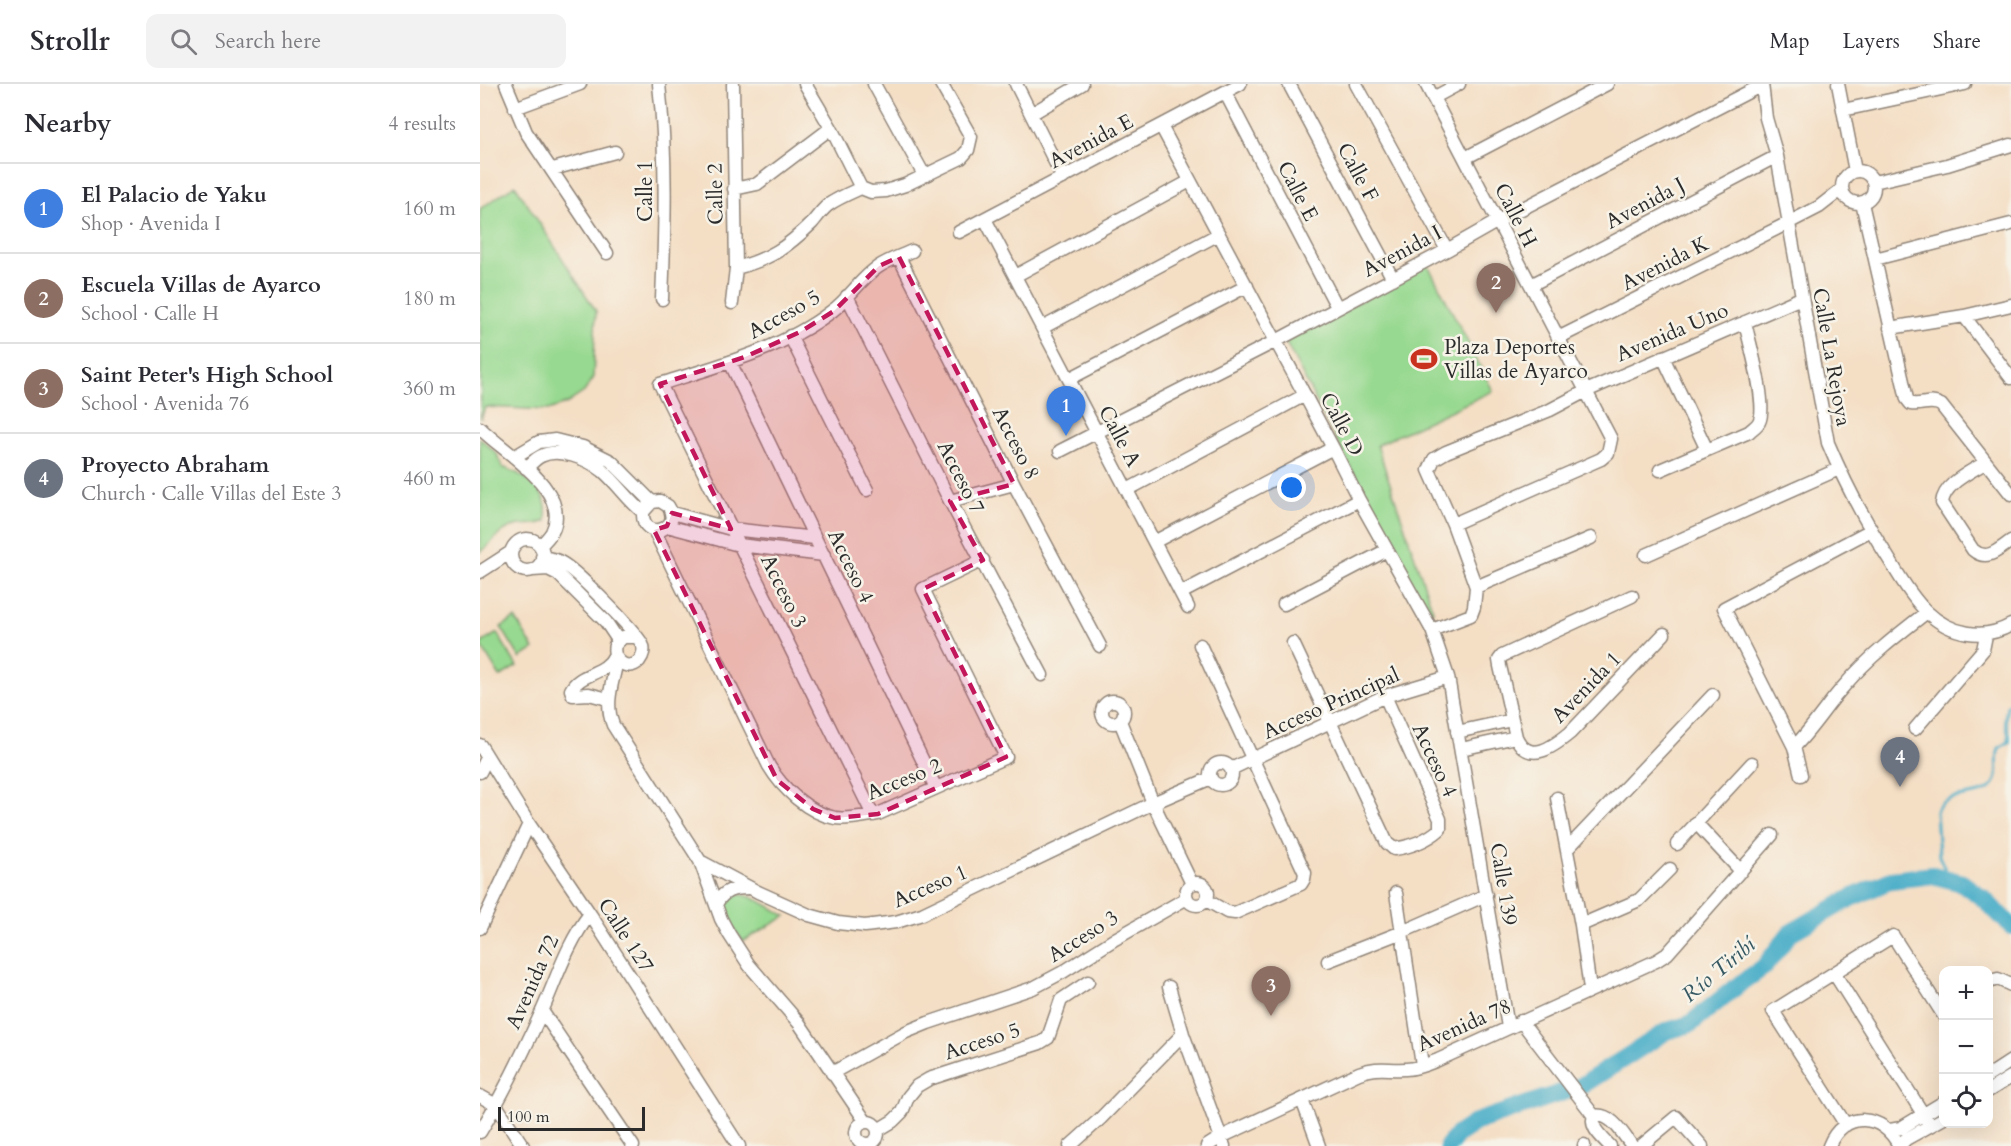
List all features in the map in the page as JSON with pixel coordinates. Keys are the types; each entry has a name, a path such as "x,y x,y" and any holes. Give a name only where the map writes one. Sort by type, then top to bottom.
{"street":[{"path":"506,84 526,132 553,169 607,253"},
{"path":"515,108 580,84"},
{"name":"Calle 1","path":"659,84 665,143 662,299"},
{"name":"Calle 2","path":"732,303 736,268 733,84"},
{"path":"805,84 831,128 861,188 871,192 886,191 905,184 961,158 968,150 971,137 941,84"},
{"path":"874,84 924,175"},
{"path":"1016,84 1063,178"},
{"path":"1031,114 1082,84"},
{"name":"Avenida E","path":"959,232 1240,84"},
{"name":"Calle F","path":"1289,84 1392,279"},
{"path":"1356,84 1447,250"},
{"name":"Calle H","path":"1426,84 1611,439 1608,453 1601,459 1453,524"},
{"path":"1433,98 1459,84"},
{"path":"1465,158 1607,84"},
{"name":"Avenida I","path":"1060,451 1276,341 1497,221 1762,84"},
{"name":"Calle La Rejoya","path":"1762,84 1766,118 1777,156 1828,443 1871,530 1908,589 1927,612 1941,622 1966,633 1986,634"},
{"path":"1838,84 1855,171"},
{"path":"1843,110 1965,84"},
{"name":"Calle E","path":"1226,92 1337,307"},
{"name":"Calle D","path":"1161,126 1359,500 1432,630 1448,677 1461,749"},
{"path":"734,189 757,184 831,128"},
{"path":"1874,182 1947,165 2011,145"},
{"path":"553,169 615,152"},
{"name":"Avenida J","path":"1530,285 1777,156"},
{"path":"1855,171 1865,171 1874,182 1875,188 1871,197 1862,202 1857,203 1844,194 1842,184 1846,176 1855,171"},
{"path":"1015,276 1190,181"},
{"path":"736,268 761,262 777,252 794,239 826,207 861,188"},
{"name":"Avenida K","path":"1558,338 1844,194"},
{"path":"1862,202 1907,399 1911,404 1918,405 1934,401 1941,405 2011,494"},
{"name":"Calle A","path":"985,219 1188,607"},
{"path":"1875,259 2011,224"},
{"path":"1042,328 1219,234"},
{"name":"Acceso 5","path":"660,384 730,362 790,336 834,310 879,266 912,251"},
{"name":"Acceso 8","path":"899,257 1014,484 1100,646"},
{"path":"1069,379 1247,286"},
{"name":"Acceso 7","path":"847,296 1042,675"},
{"name":"Avenida Uno","path":"1453,524 1431,477 1429,470 1434,459 1550,410 1586,390 1801,298"},
{"path":"1890,328 1964,316 2011,305"},
{"path":"1964,316 2011,378"},
{"path":"1660,470 1749,432 1758,424 1762,408 1760,389 1745,322"},
{"path":"790,336 867,490"},
{"path":"1663,357 1707,450"},
{"name":"Acceso 4","path":"730,362 936,788"},
{"name":"Acceso 3","path":"660,384 873,815"},
{"path":"1127,490 1305,395"},
{"path":"480,428 526,468 547,491 554,510 555,521 552,532 541,552 539,565 532,570"},
{"path":"514,457 540,442 555,440 583,447 611,461 647,507"},
{"path":"1154,542 1333,448"},
{"path":"526,468 540,456 552,453 567,454 586,461 603,471 630,502 647,507 664,503 668,506 672,513 667,526 654,530 646,525 644,521 647,507"},
{"path":"1986,462 1949,486 1943,494 1942,503 1973,550 1979,555 1991,555 2011,541"},
{"path":"1646,555 1839,469"},
{"path":"951,501 1014,484"},
{"path":"1180,593 1359,500"},
{"path":"672,513 731,529 815,538"},
{"path":"1432,630 1471,615 1474,607 1476,587 1453,524"},
{"path":"667,526 739,545 824,555"},
{"name":"Acceso 2","path":"654,530 777,780 813,809 835,818 873,815 1006,757 923,589 983,560"},
{"path":"1801,776 1794,747 1724,609 1871,530"},
{"path":"1476,587 1591,538"},
{"path":"485,569 511,552 516,544 526,540 536,543 541,552 562,562 616,612 641,642 642,656 638,662 614,677"},
{"path":"1284,604 1387,550"},
{"path":"511,552 516,567"},
{"path":"485,569 516,567 524,571 548,569 558,574 606,622 618,640 623,636 636,637"},
{"path":"1461,749 1516,737 1500,666 1499,660 1502,656 1632,596"},
{"path":"1794,747 1845,685 1875,653 1927,612"},
{"path":"1915,729 1983,650 1986,634 2011,625"},
{"name":"Avenida 1","path":"1516,737 1520,746 1529,752 1542,751 1557,744 1664,634"},
{"name":"Acceso 1","path":"618,640 613,650 614,677 608,699 610,717 700,861 749,888 809,915 838,923 865,926 896,922 922,914 1153,803 1211,778"},
{"path":"1293,643 1330,723"},
{"path":"1200,645 1304,867 1304,879 1301,884 1235,913 1227,912 1206,900"},
{"path":"608,699 589,694 573,695 571,690 576,683 606,668 615,658 624,665 632,665"},
{"name":"Acceso Principal","path":"1211,778 1211,770 1215,765 1226,764 1231,770 1385,696 1448,677"},
{"path":"1568,848 1713,695"},
{"name":"Acceso 4","path":"1330,723 1387,843 1394,849 1405,848 1433,835 1440,829 1440,819 1385,696"},
{"path":"1457,732 1512,720"},
{"path":"1120,721 1153,803 1192,884"},
{"name":"Calle 127","path":"480,745 529,825 590,914 739,1146"},
{"name":"Calle 139","path":"1461,749 1508,1027"},
{"path":"480,772 487,758"},
{"path":"1677,844 1752,763"},
{"path":"1557,798 1568,848 1590,989"},
{"path":"1696,823 1742,870 1772,835"},
{"path":"480,928 529,825"},
{"path":"700,861 729,934 749,964 799,1023 866,1122"},
{"path":"1581,925 1639,900 1670,869"},
{"name":"Avenida 78","path":"1208,1146 1223,1142 1302,1100 1370,1069 1383,1067 1408,1069 1438,1060 1667,954 1742,870"},
{"path":"1198,883 1205,886 1208,893 1206,900 1196,905 1187,898 1187,890 1192,884 1198,883"},
{"path":"716,904 729,889 749,888"},
{"path":"1396,893 1422,1065"},
{"path":"1328,961 1486,895"},
{"name":"Acceso 3","path":"832,1073 906,1032 1033,988 1187,898"},
{"name":"Avenida 72","path":"480,1132 496,1105 542,1011 577,931 590,914"},
{"path":"1846,1125 1773,1011 1893,936 1939,1007"},
{"path":"1834,973 1930,1125"},
{"path":"1993,981 1998,979 2008,983"},
{"name":"Acceso 5","path":"878,1130 893,1121 902,1112 908,1097 918,1086 929,1079 1040,1043 1048,1038 1061,1000 1088,982"},
{"path":"1169,987 1183,1034 1223,1142"},
{"path":"542,1011 633,1146"},
{"path":"1521,1021 1594,1116"},
{"path":"1070,1146 1100,1119 1183,1034"},
{"path":"1992,1074 2011,1061"},
{"path":"1993,1088 2011,1077"},
{"path":"480,1096 496,1105 523,1146"},
{"path":"1302,1100 1319,1146"},
{"path":"1890,1130 1901,1128 1939,1105"},
{"path":"1594,1116 1592,1120 1594,1126 1610,1146"},
{"path":"1594,1116 1607,1117 1632,1146"},
{"path":"1641,1146 1676,1117 1702,1146"},
{"path":"1828,1144 1835,1134 1854,1121 1876,1122 1890,1130 1899,1146 1939,1120"},
{"path":"866,1122 872,1123 878,1130 874,1141 868,1143 860,1141 857,1136 860,1125 866,1122"}],"highlighted area":[{"path":"899,257 1014,484 950,501 983,560 923,589 1006,757 878,814 835,818 813,809 777,780 654,530 667,526 672,513 731,529 660,384 745,357 800,332 834,311 879,266"}],"green space":[{"path":"515,185 596,311 593,379 584,392 566,404 548,410 485,407 481,419 480,209"},
{"path":"1428,265 1493,391 1377,445 1433,611 1427,610 1422,605 1285,341"},
{"path":"480,438 497,454 502,467 522,476 538,489 545,502 546,521 507,529 480,552"},
{"path":"515,618 534,649 520,658 501,627"},
{"path":"497,633 517,666 500,677 480,644"},
{"path":"731,894 753,898 786,916 743,941 727,919 725,912 726,900"}],"waterway":[{"path":"1950,880 1939,856 1936,811 1941,804 1949,800 1984,791 1996,780 1999,748 2009,742 2005,720 2007,706 2011,702"},
{"name":"Río Tiribí","path":"1448,1146 1458,1134 1476,1122 1581,1086 1667,1031 1690,1024 1764,967 1790,933 1851,898 1891,880 1933,875 1962,883 1984,899 2011,926"}],"place":[{"name":"Escuela Villas de Ayarco","path":"1496,313"},
{"name":"Plaza Deportes Villas de Ayarco","path":"1424,359"},
{"name":"El Palacio de Yaku","path":"1066,436"},
{"name":"Proyecto Abraham","path":"1900,787"},
{"name":"Saint Peter's High School","path":"1271,1016"}]}
